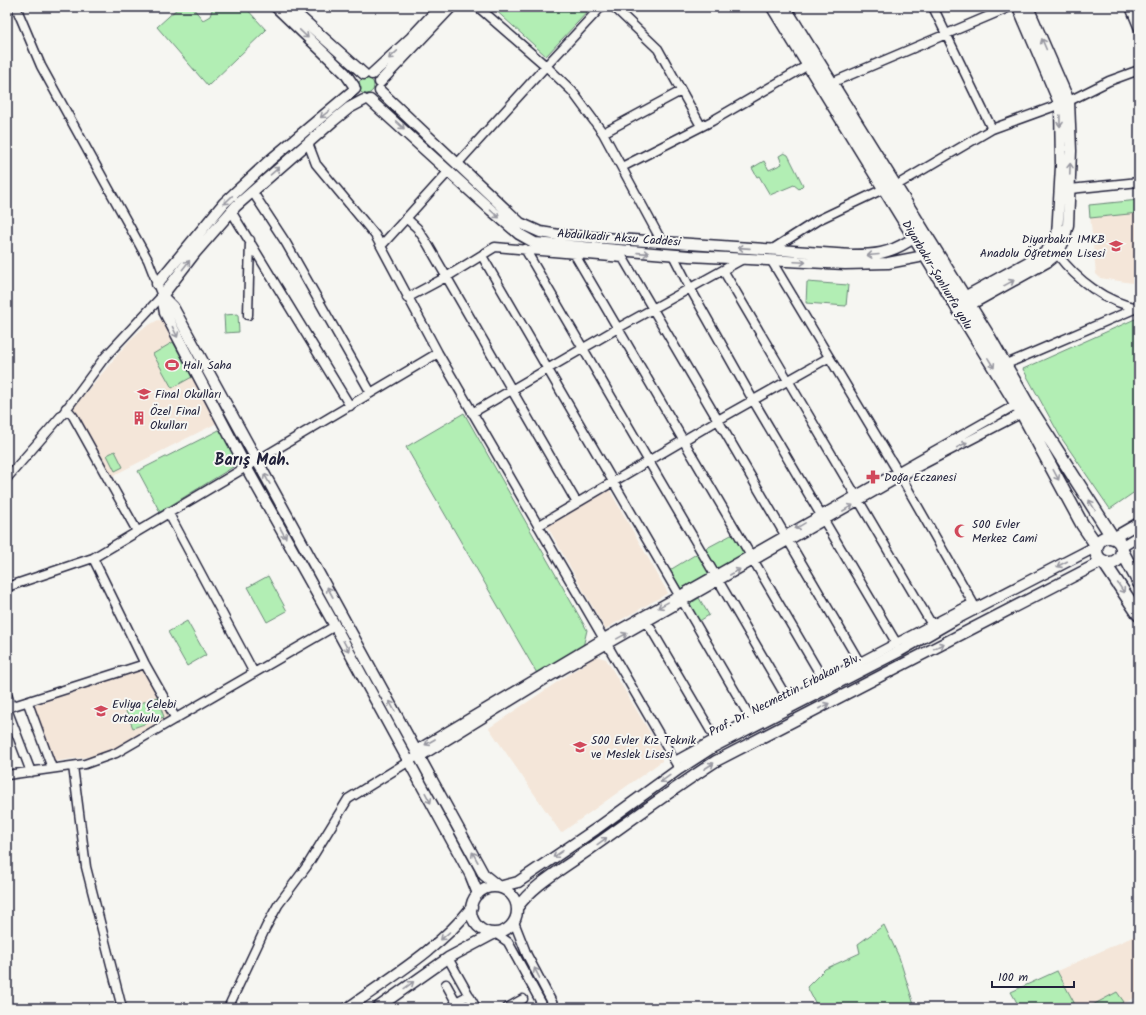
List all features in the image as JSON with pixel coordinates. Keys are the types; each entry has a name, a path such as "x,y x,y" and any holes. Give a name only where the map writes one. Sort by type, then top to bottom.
{"highway":[{"path":"764,7 965,332 980,346"},
{"name":"Diyarbakır-Şanlıurfa yolu","path":"773,7 1019,408 1082,524 1097,546"},
{"name":"Diyarbakır-Şanlıurfa yolu","path":"784,7 989,337 1004,365 1113,538"},
{"path":"794,7 972,298 988,326 989,337"},
{"path":"1139,583 1118,542 1113,538 1101,540 1097,546 1097,555 1103,561 1139,615"},
{"path":"1103,561 1114,562 1119,558 1122,549"}],"main road":[{"path":"276,7 345,73 358,96 367,100"},
{"path":"157,284 213,215 228,199 279,152 354,87 358,78 368,74 411,38 440,7"},
{"path":"451,7 380,86 375,98 349,108 252,191 231,211 195,253 162,296 165,313 246,467 409,761 470,874 478,894"},
{"path":"972,298 1042,254 1051,246 1056,236 1064,103 1018,7"},
{"path":"972,298 1046,262 1057,254 1063,243 1068,225 1071,151 1064,103 1028,7"},
{"path":"293,8 380,86"},
{"name":"Abdulkadir Aksu Caddesi","path":"380,86 491,210 528,240 543,245 575,251 744,258 808,253 875,255 898,248 909,241"},
{"name":"Abdulkadir Aksu Caddesi","path":"367,100 528,228 559,235 662,242 845,264 870,265 919,257"},
{"path":"896,261 902,255 901,250 898,248"},
{"path":"162,296 173,307 484,875 499,887 512,894 517,908"},
{"path":"1113,538 1139,523"},
{"path":"1122,549 1139,536"},
{"name":"Prof. Dr. Necmettin Erbakan Blv.","path":"499,887 518,882 596,829 677,765 900,651 954,620 1097,546"},
{"path":"377,1008 448,958 495,933 502,932 514,922 517,908 524,898 686,780 716,761 1103,561"},
{"path":"348,1008 443,938 458,924 472,907 478,894 484,889 499,887"},
{"path":"472,907 472,915 480,928 495,933"}],"street":[{"path":"7,478 66,408 105,357 162,296 148,260 41,66 16,7"},
{"path":"478,7 546,66 572,91 604,133 662,242"},
{"path":"381,246 601,7"},
{"path":"614,7 658,49 701,126"},
{"path":"933,7 992,129"},
{"path":"838,80 1010,7"},
{"path":"1130,7 1139,29"},
{"path":"622,167 701,126 803,68"},
{"path":"902,182 992,129 1064,103 1109,81 1139,70"},
{"path":"604,133 681,91"},
{"path":"308,143 316,164 360,216 381,246 407,298 472,413 677,765 715,738 974,604 899,474 828,358 771,255 818,220 879,191"},
{"path":"1070,189 1139,182"},
{"path":"252,191 286,243 372,393"},
{"path":"231,211 350,406"},
{"path":"406,218 423,235 448,276 511,389 577,502"},
{"path":"248,315 250,240"},
{"path":"407,298 448,276 495,247 575,251 623,258 860,663"},
{"path":"525,249 788,700"},
{"path":"575,251 618,328 824,681"},
{"path":"1057,254 1066,266 1088,286 1108,297 1138,308"},
{"path":"674,255 690,288 753,400 897,644"},
{"path":"482,256 751,719"},
{"path":"472,413 546,368 744,258"},
{"path":"723,270 932,625"},
{"path":"1004,365 1138,308"},
{"path":"7,587 92,558 438,353"},
{"path":"538,526 718,420 828,358"},
{"path":"66,408 137,531"},
{"path":"228,1008 278,905 307,866 348,799 419,754 548,678 606,641 717,579 858,497 1019,408"},
{"path":"168,512 254,673"},
{"path":"92,558 145,664 176,719"},
{"path":"606,641 647,622 681,599"},
{"path":"647,622 715,738"},
{"path":"7,775 73,766 101,760 176,719 335,626"},
{"path":"8,708 28,703 145,664"},
{"path":"7,694 8,708 31,772"},
{"path":"28,703 52,768"},
{"path":"73,766 86,867 122,1008"},
{"path":"514,922 527,955 555,1008"},
{"path":"495,933 508,942 544,1008"},
{"path":"448,958 476,1008"},
{"path":"446,984 456,1002 469,995"},
{"path":"507,1008 523,999"}],"shaded area":[{"name":"Diyarbakır IMKB Anadolu Öğretmen Lisesi","path":"1139,200 1139,284 1100,278 1096,274 1089,205"},
{"name":"Final Okulları","path":"158,320 165,321 219,422 110,477 74,413 74,407 130,340 142,329"},
{"path":"609,489 668,593 605,629 546,524"},
{"name":"500 Evler Kız Teknik ve Meslek Lisesi","path":"596,656 606,659 661,751 662,761 561,833 489,728"},
{"name":"Evliya Çelebi Ortaokulu","path":"142,670 145,671 171,717 112,750 94,756 51,762 32,706"},
{"path":"1139,934 1139,996 1113,1008 1077,1008 1057,971"}],"green space":[{"path":"179,7 192,7 203,20 210,16 213,7 245,7 266,30 208,86 157,27"},
{"path":"492,7 592,7 546,56"},
{"path":"366,78 373,83 374,86 369,93 366,94 359,89 358,86 363,79"},
{"path":"784,153 788,155 803,185 799,189 794,185 770,195 759,176 757,177 752,168 764,161 769,170 782,164 779,156"},
{"path":"1139,200 1139,213 1090,218 1089,205"},
{"path":"807,282 848,285 846,306 806,303"},
{"path":"238,314 239,332 225,333 224,315"},
{"path":"1135,319 1139,320 1139,489 1110,509 1060,436 1023,369"},
{"name":"Halı Saha","path":"173,342 192,377 172,388 153,354"},
{"path":"464,413 587,630 583,647 538,675 406,447"},
{"path":"221,429 238,464 160,512 138,471"},
{"path":"115,451 123,467 115,471 107,455"},
{"path":"733,534 744,554 717,569 705,549"},
{"path":"698,553 709,573 681,589 670,570"},
{"path":"268,576 287,611 267,622 248,587"},
{"path":"699,598 709,615 698,622 688,605"},
{"path":"187,621 206,655 187,666 168,632"},
{"path":"157,697 164,717 133,728 125,709"},
{"path":"884,925 899,957 915,1008 818,1008 807,987 825,969 860,953 858,944"},
{"path":"1057,971 1077,1008 1020,1008 1011,992"},
{"path":"1117,992 1124,1002 1113,1008 1087,1008"}],"place":[{"name":"Diyarbakır IMKB Anadolu Öğretmen Lisesi","path":"1116,246"},
{"name":"Halı Saha","path":"172,365"},
{"name":"Final Okulları","path":"144,394"},
{"name":"Özel Final Okulları","path":"139,418"},
{"name":"Doğa Eczanesi","path":"873,477"},
{"name":"500 Evler Merkez Cami","path":"961,531"},
{"name":"Evliya Çelebi Ortaokulu","path":"101,711"},
{"name":"500 Evler Kız Teknik ve Meslek Lisesi","path":"580,747"}],"district":[{"name":"Barış Mah.","path":"252,460"}]}
